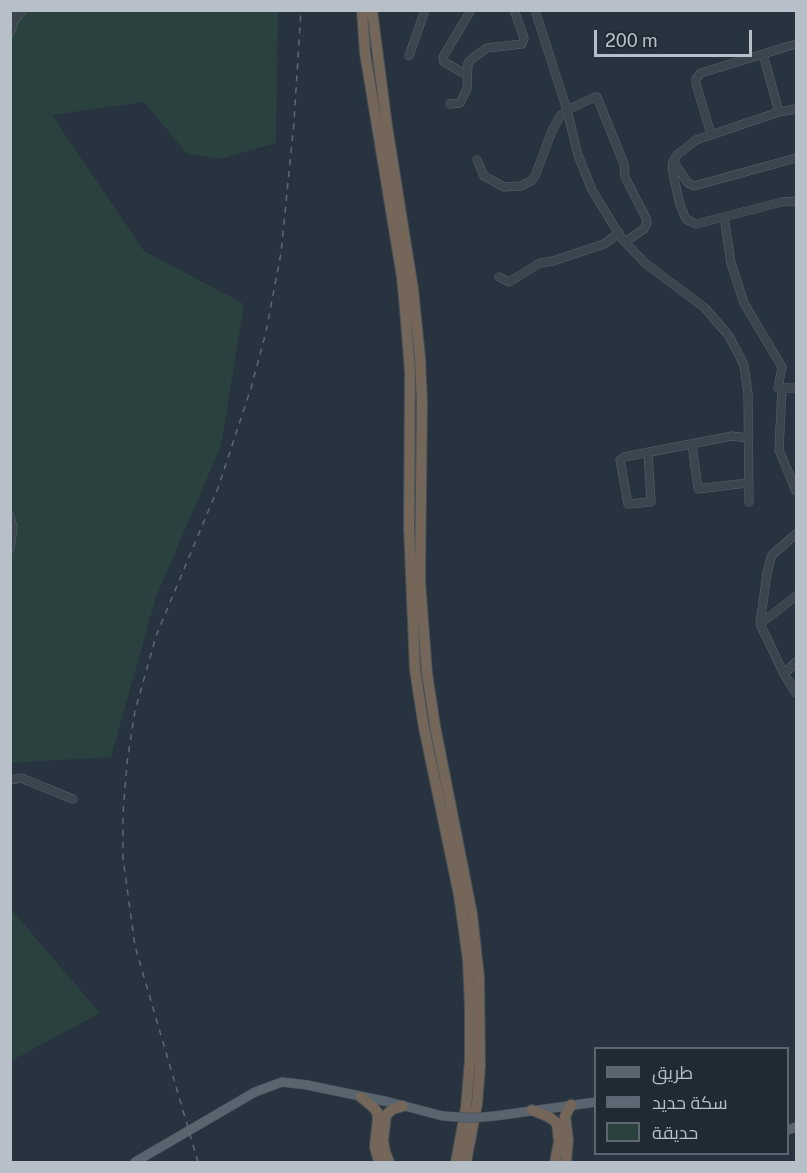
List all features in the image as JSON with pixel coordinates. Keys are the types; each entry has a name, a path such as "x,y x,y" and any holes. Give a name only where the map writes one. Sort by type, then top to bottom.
{"highway":[{"path":"362,10 365,53 400,266 406,320 410,383 409,528 415,670 424,728 460,904 476,1009"},
{"path":"372,10 413,289 420,357 422,402 420,581 427,673 435,726 472,914 477,1104 459,1156"},
{"path":"361,1097 382,1117 383,1140 389,1162"},
{"path":"379,1162 375,1147 385,1102"},
{"path":"382,1117 393,1109 403,1106"},
{"path":"532,1110 549,1117 562,1112"},
{"path":"555,1162 562,1112"},
{"path":"562,1112 568,1140 566,1162"},
{"path":"459,1156 466,1162"},
{"path":"459,1156 474,1162"}],"main road":[{"path":"135,1162 255,1092 277,1083 301,1084 443,1116 472,1118 532,1110 562,1112 594,1103"}],"street":[{"path":"10,33 14,21 23,10"},
{"path":"409,56 425,10"},
{"path":"468,75 444,62 442,57 471,10"},
{"path":"450,104 460,104 467,89 468,63 487,48 522,44 524,38 514,10"},
{"path":"534,10 567,110 578,155 592,190 625,242 646,264 705,309 729,336 744,365 748,394 747,483 749,502"},
{"path":"711,134 696,84 696,79 701,73 796,44"},
{"path":"763,54 778,112"},
{"path":"477,160 484,176 504,187 521,186 531,181 560,116 567,110 597,97 624,164 625,177 646,218 647,224 644,229 625,242"},
{"path":"796,109 778,112 711,134 690,143 673,161 673,177 680,206 686,219 696,224 782,202 796,201"},
{"path":"673,161 685,181 694,186 796,158"},
{"path":"724,217 731,262 738,288 744,303 782,367 778,388 796,388"},
{"path":"499,277 509,282 540,263 553,261 604,243 618,233"},
{"path":"782,388 779,450 796,491"},
{"path":"648,452 651,502 628,504 620,460 624,457 648,452 732,436 749,438"},
{"path":"692,444 698,489 747,483"},
{"path":"10,516 13,527 10,549"},
{"path":"796,534 772,555 760,618 760,624 784,674 796,693"},
{"path":"760,624 796,596"},
{"path":"784,674 796,662"},
{"path":"10,780 21,778 73,799"}],"green space":[{"path":"11,11 278,11 276,143 220,159 187,154 144,102 52,115 144,251 244,304 221,446 156,597 111,757 11,763"},
{"path":"10,908 100,1013 11,1061 10,1061"}],"railway":[{"path":"198,1162 135,946 123,858 123,813 127,763 135,711 156,636 218,488 251,388 266,332 281,253 294,122 301,10"}]}
